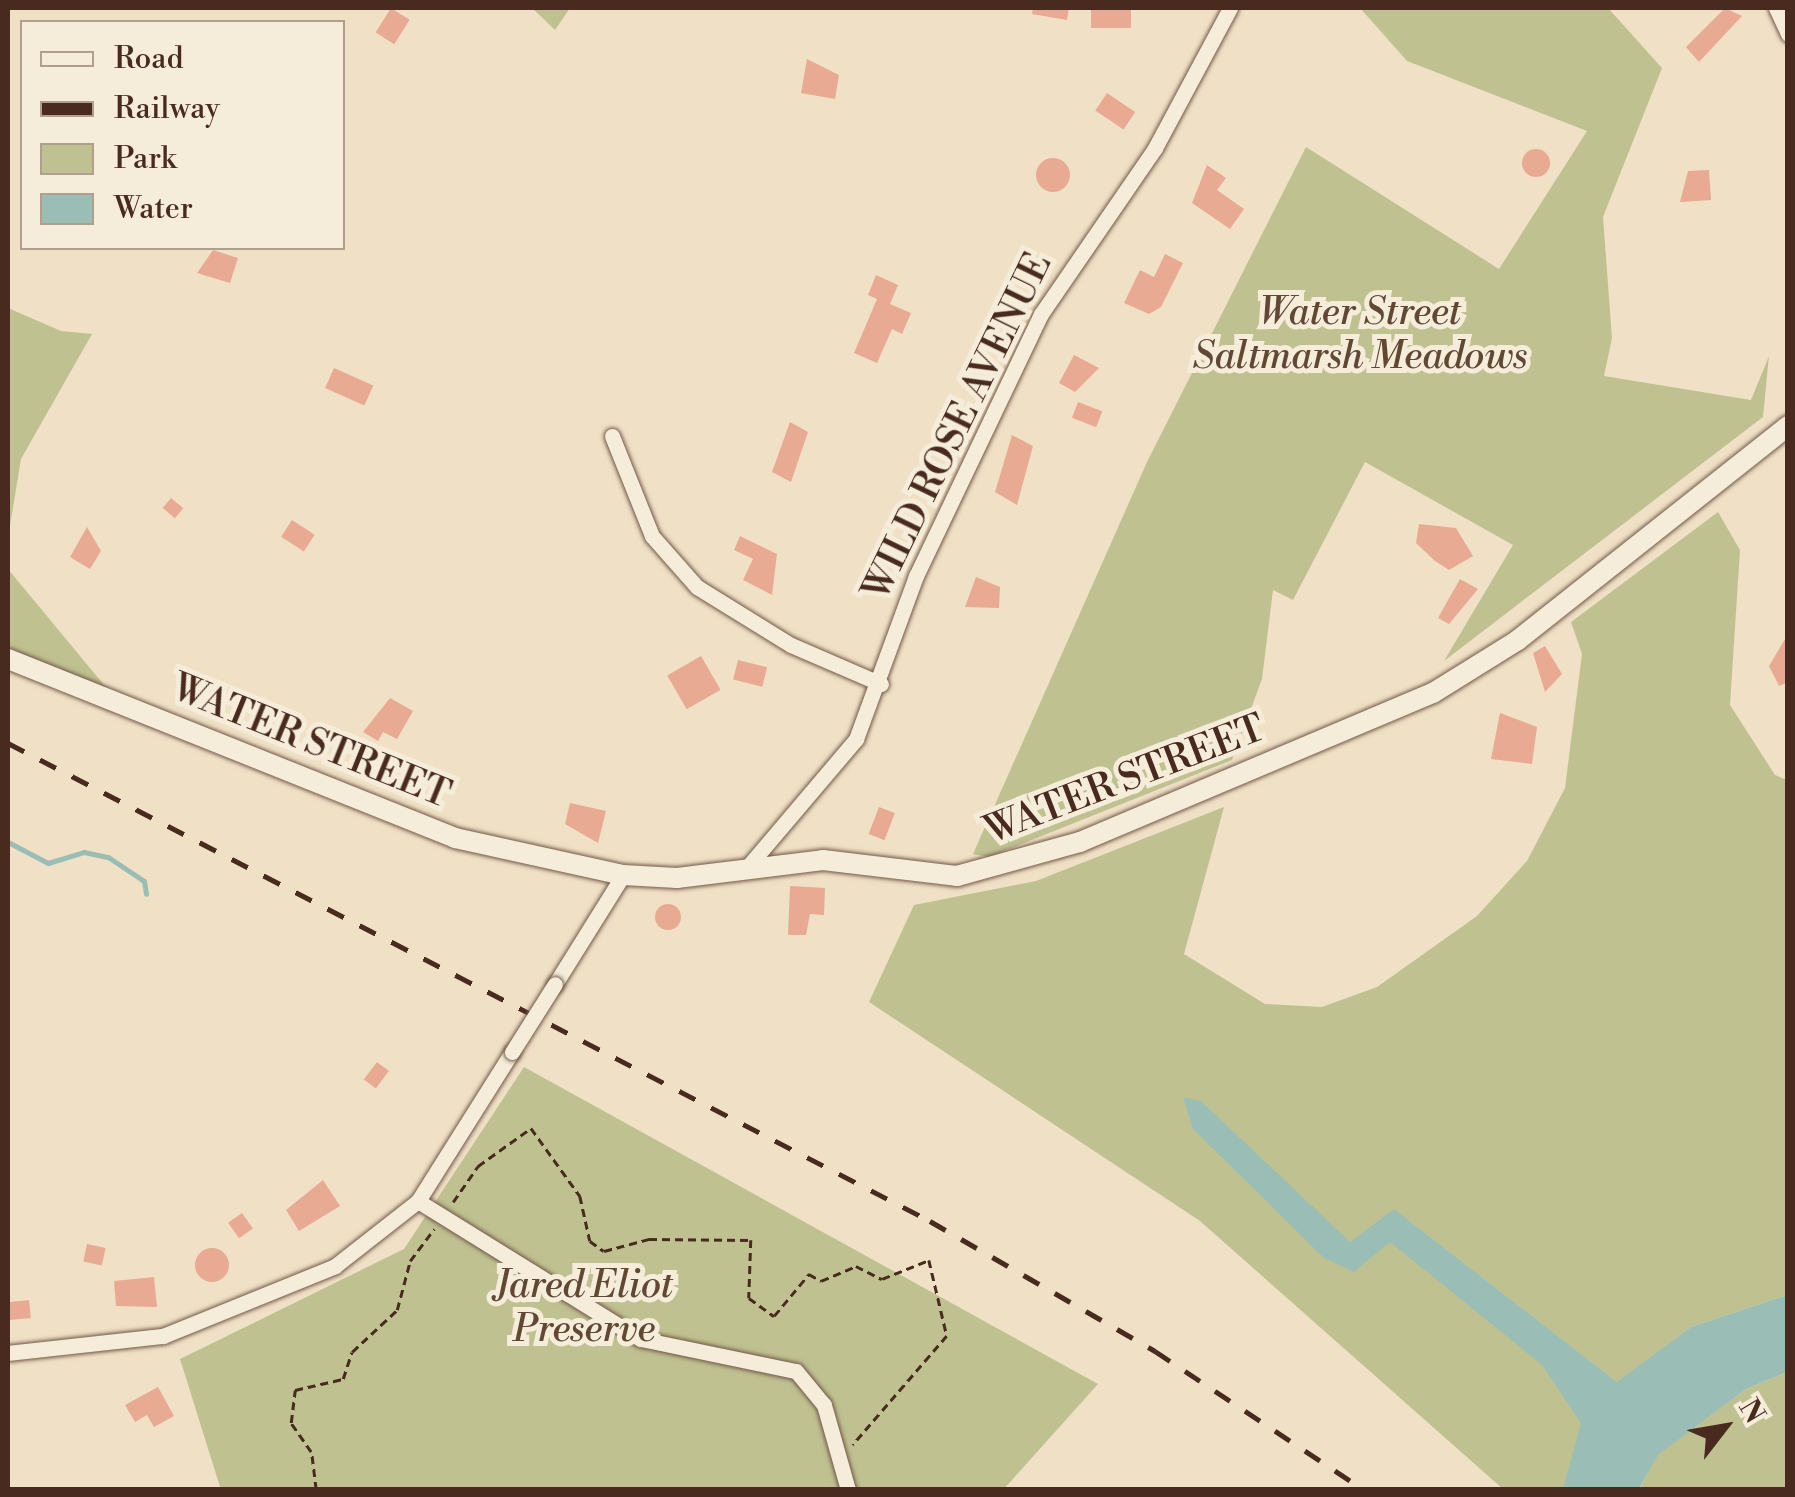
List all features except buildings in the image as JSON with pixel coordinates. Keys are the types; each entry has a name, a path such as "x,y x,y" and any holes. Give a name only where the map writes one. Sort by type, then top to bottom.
{"main road":[{"name":"WATER STREET","path":"8,659 454,838 624,875 745,870 823,860 904,873 989,871 1349,732 1518,640 1788,426"}],"street":[{"name":"WILD ROSE AVENUE","path":"745,870 843,758 881,684 916,576 1040,314 1145,165 1230,8"},
{"path":"1776,8 1788,34"},
{"path":"612,436 652,536 697,587 792,645 881,684"},
{"path":"8,1353 163,1336 225,1318 336,1266 418,1202 624,875"},
{"path":"418,1202 641,1339 796,1371 824,1406 840,1450 848,1490"}],"path":[{"path":"316,1490 312,1452 291,1423 295,1390 343,1379 352,1352 397,1310 410,1262 478,1166 531,1128 580,1196 590,1241 604,1251 649,1238 751,1240 749,1298 774,1316 810,1274 821,1281 856,1266 882,1279 929,1260 947,1336 866,1440 840,1450"}],"green space":[{"path":"532,8 570,8 555,30"},
{"name":"Water Street Saltmarsh Meadows","path":"1360,8 1608,8 1662,68 1603,217 1612,338 1604,376 1751,400 1769,356 1763,417 1444,661 1513,545 1365,462 1293,600 1273,590 1262,679 1232,760 989,857 973,854 1147,462 1306,147 1499,269 1587,131 1407,61"},
{"path":"8,308 61,331 92,334 21,459 8,538"},
{"path":"1718,512 1740,550 1730,705 1775,775 1787,780 1787,1295 1691,1327 1618,1383 1400,1214 1593,1413 1563,1489 1503,1489 1200,1221 869,1002 914,905 1036,881 1224,807 1184,954 1265,1004 1322,1007 1377,987 1477,916 1527,861 1565,788 1582,654 1571,622"},
{"path":"8,569 109,691 8,650"},
{"name":"Jared Eliot Preserve","path":"524,1067 1098,1384 1004,1489 221,1490 180,1359 404,1249"},
{"path":"1787,1372 1787,1489 1639,1490 1657,1455 1746,1389"}],"water":[{"path":"1183,1097 1201,1101 1350,1242 1394,1209 1617,1382 1691,1327 1787,1295 1787,1372 1746,1389 1658,1455 1639,1489 1563,1489 1581,1423 1542,1365 1390,1242 1354,1272 1324,1258 1193,1129"}],"waterway":[{"path":"8,842 48,863 84,852 108,857 144,881 146,894"}],"railway":[{"path":"8,743 930,1221 1155,1351 1364,1490"}]}
